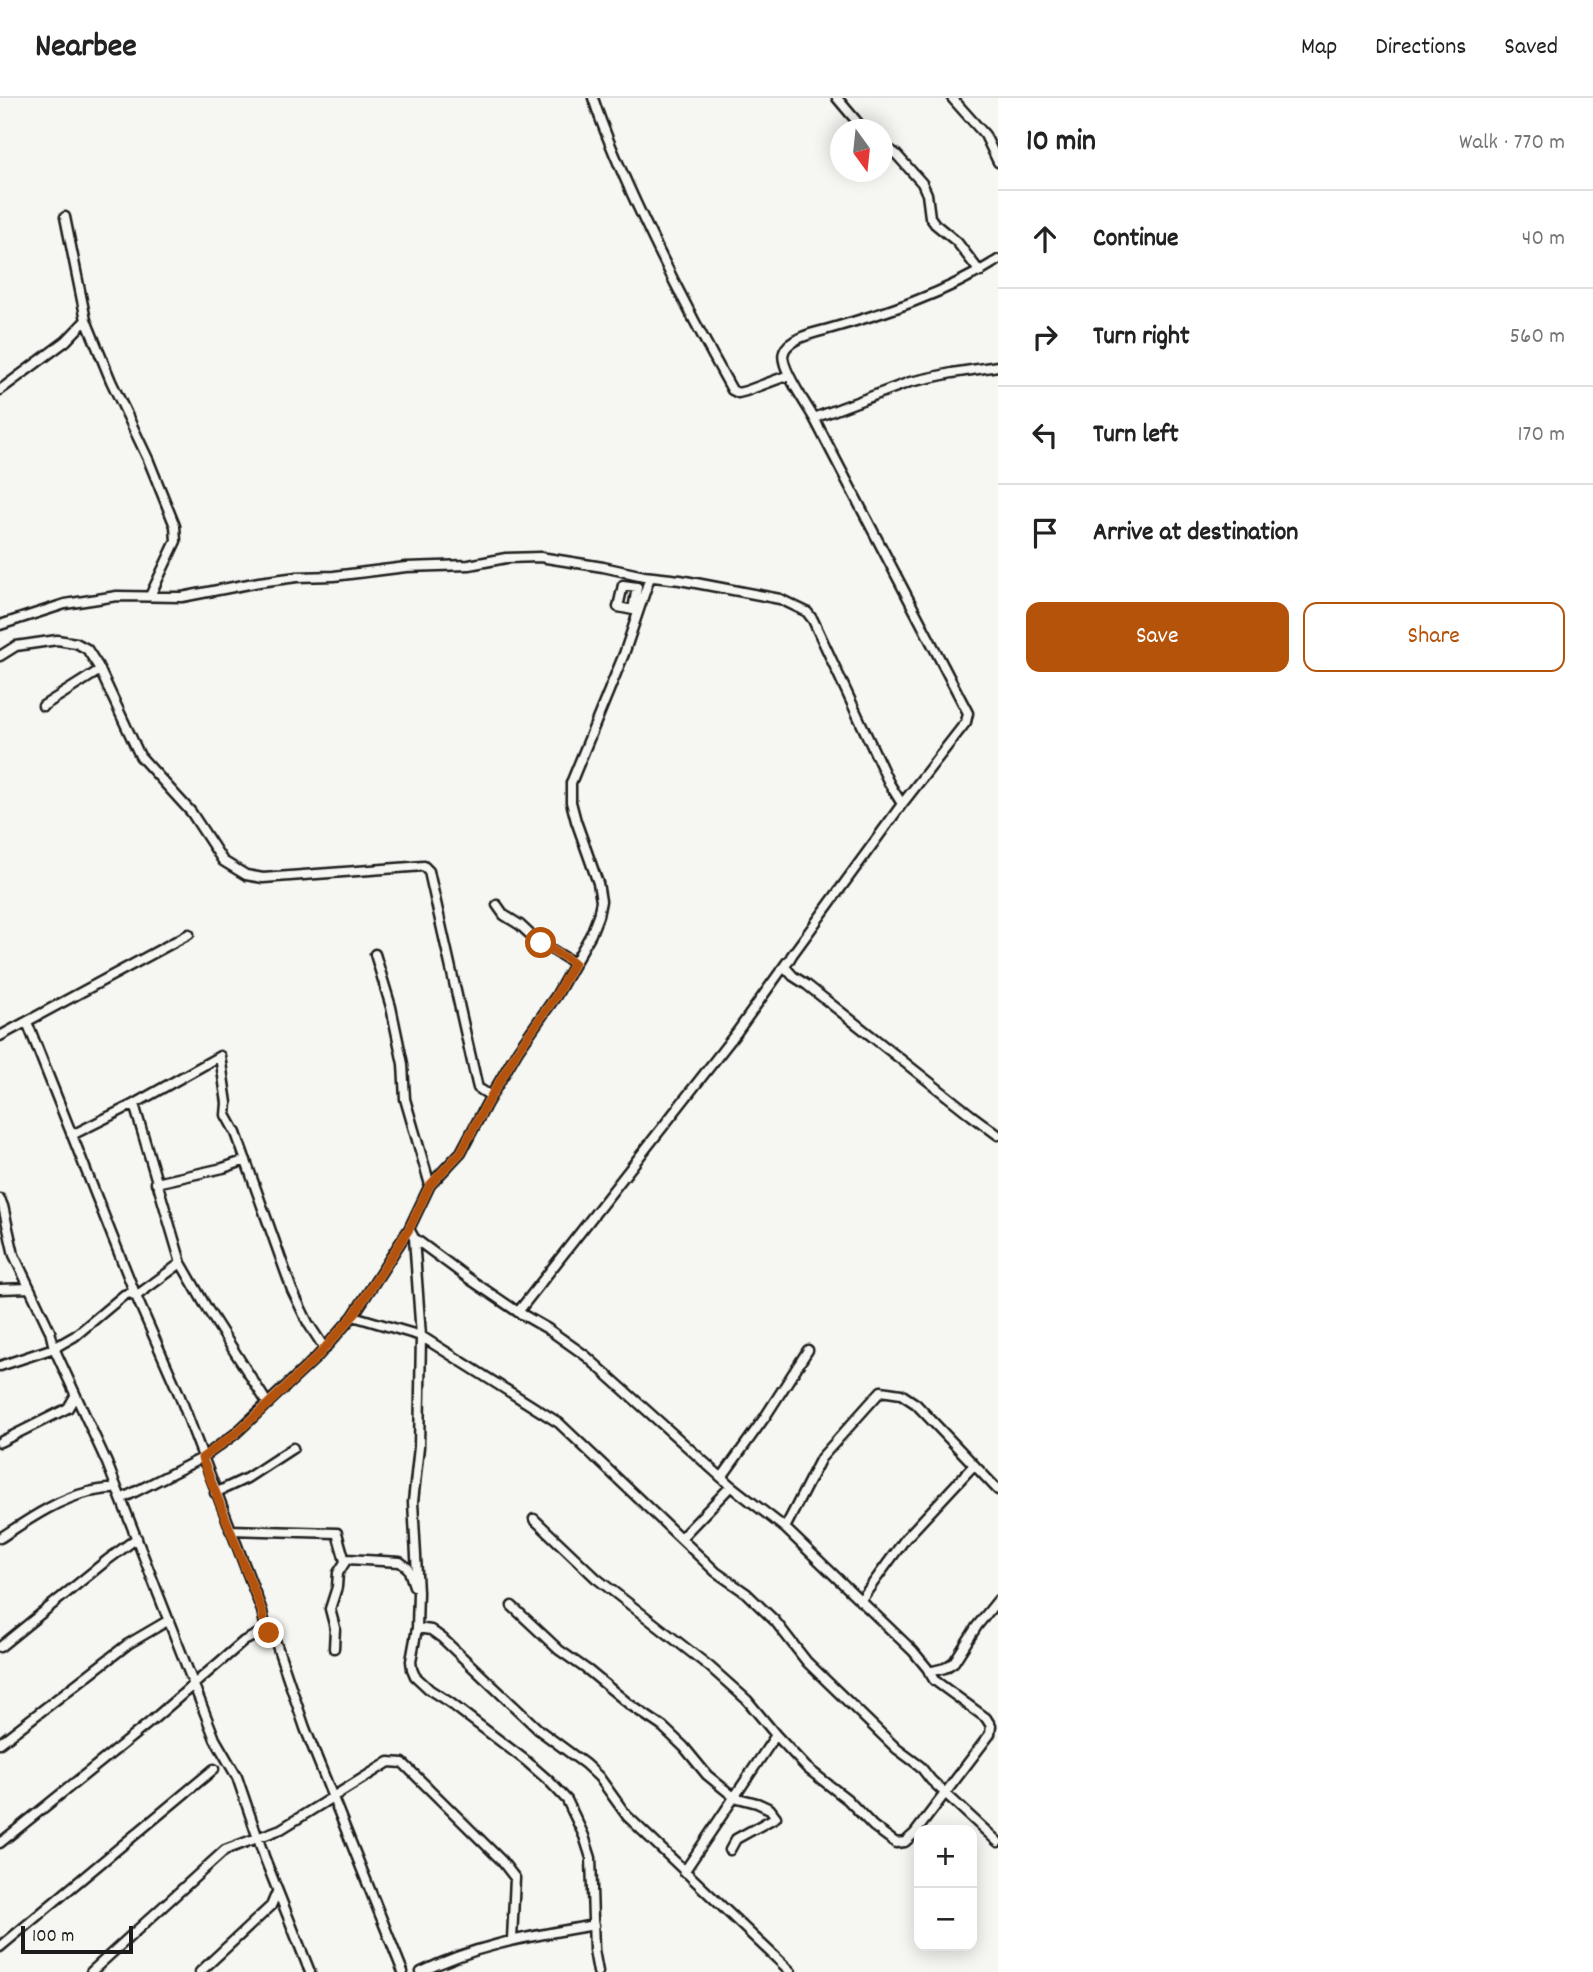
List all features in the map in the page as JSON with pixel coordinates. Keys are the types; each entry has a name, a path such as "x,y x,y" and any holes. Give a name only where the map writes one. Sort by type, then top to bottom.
{"street":[{"path":"593,98 614,154 647,227 732,390 737,393 747,391 789,374"},
{"path":"837,98 855,119"},
{"path":"952,98 985,135 998,162"},
{"path":"893,152 922,183 927,194 930,217 935,224 957,242 980,272"},
{"path":"65,217 86,320 175,526 176,541 150,596"},
{"path":"518,1312 730,1041 902,804 966,722 968,710 814,418 783,365 782,358 789,344 816,332 864,319 929,296 980,272 998,260"},
{"path":"0,390 33,368 66,341 86,320"},
{"path":"814,418 911,382 998,366"},
{"path":"0,625 65,604 117,596 182,597 277,580 406,567 468,565 506,558 540,557 780,599 807,612 813,620 889,783 902,804"},
{"path":"121,1499 202,1458 235,1434 325,1349 353,1316 409,1229 430,1185 461,1152 518,1050 556,996 591,934 601,901 598,883 571,802 571,783 624,654 650,577"},
{"path":"0,656 16,646 57,640 76,643 87,649 100,670 140,756 185,804 223,861 232,869 263,878 426,867 478,1088 491,1096"},
{"path":"43,706 100,670"},
{"path":"497,905 504,915 536,940 574,963"},
{"path":"0,1036 189,934"},
{"path":"375,954 391,1007 403,1064 405,1099 430,1185"},
{"path":"787,962 786,970 793,976 998,1135"},
{"path":"27,1023 136,1296 179,1394 262,1611 266,1630 275,1640 305,1728 403,1972"},
{"path":"72,1135 220,1056 226,1115 236,1133 292,1290 308,1323 325,1349"},
{"path":"134,1104 181,1263 268,1404"},
{"path":"156,1183 246,1160"},
{"path":"0,1199 14,1255 107,1463 215,1739 237,1777 277,1892 310,1972"},
{"path":"409,1229 414,1238 421,1336 419,1447 413,1502 418,1595 411,1661 415,1676 430,1690 525,1759 566,1800 584,1836 591,1858 594,1950 598,1972"},
{"path":"414,1238 518,1312 586,1356 731,1486 785,1528 913,1651 933,1680 996,1726 915,1833 905,1842 897,1843 873,1826 807,1768 747,1700 710,1667 596,1578 534,1519"},
{"path":"136,1296 181,1263"},
{"path":"0,1289 29,1288"},
{"path":"0,1366 54,1348 75,1336 124,1296 130,1293 136,1296"},
{"path":"353,1316 421,1336 559,1423 716,1572 746,1593 775,1621 807,1662 998,1842"},
{"path":"722,1477 808,1350"},
{"path":"785,1528 821,1458 881,1391 901,1394 916,1404 998,1490"},
{"path":"0,1442 68,1408 75,1396"},
{"path":"68,1408 82,1410"},
{"path":"215,1493 247,1478 293,1448"},
{"path":"860,1601 906,1538 974,1465"},
{"path":"681,1538 731,1486"},
{"path":"0,1538 39,1513 64,1501 88,1492 116,1488"},
{"path":"230,1530 337,1533 345,1561"},
{"path":"0,1647 137,1538"},
{"path":"334,1648 335,1629 330,1609 338,1573 347,1559 400,1562 408,1568 418,1595"},
{"path":"929,1672 945,1668 954,1662 998,1600"},
{"path":"512,1606 559,1650 663,1727 707,1775 734,1797 770,1809 776,1817 736,1839 730,1850"},
{"path":"0,1743 128,1644 169,1620"},
{"path":"416,1628 431,1629 539,1730 585,1764 599,1777 627,1816 791,1972"},
{"path":"0,1843 149,1723 244,1641 266,1630"},
{"path":"684,1871 776,1735"},
{"path":"91,1972 214,1859 235,1845 281,1829 389,1762 403,1763 501,1860 514,1878 512,1939"},
{"path":"0,1947 214,1769"},
{"path":"200,1972 271,1906 277,1892"},
{"path":"421,1972 478,1948 512,1939 594,1925"}],"route":[{"path":"269,1633 202,1458 235,1434 268,1404 317,1357 353,1316 409,1229 430,1185 461,1152 518,1050 556,996 574,963 541,943"}]}
